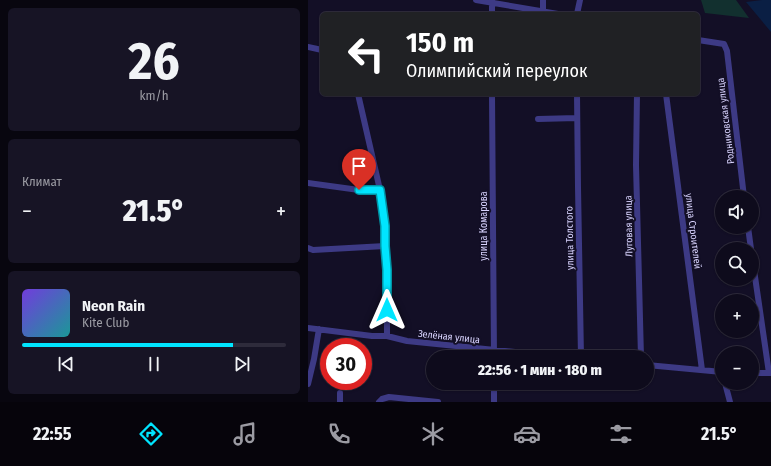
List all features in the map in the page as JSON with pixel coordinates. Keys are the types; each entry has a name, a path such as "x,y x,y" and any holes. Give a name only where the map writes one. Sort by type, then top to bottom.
{"street":[{"path":"476,0 548,12"},
{"path":"543,0 543,11"},
{"path":"577,12 580,0"},
{"name":"Родниковская улица","path":"700,40 724,44 727,51 743,190"},
{"path":"308,47 320,50"},
{"path":"358,96 380,190 385,226 387,336"},
{"name":"улица Комарова","path":"492,96 494,350"},
{"name":"улица Толстого","path":"577,96 581,350"},
{"name":"Луговая улица","path":"637,96 636,173 641,350"},
{"name":"улица Строителей","path":"666,96 702,370"},
{"path":"538,119 577,118"},
{"path":"308,183 359,190 380,190"},
{"path":"308,248 313,250 385,246"},
{"path":"757,286 770,373 759,373"},
{"name":"Зелёная улица","path":"308,328 372,336 387,336 407,341 467,350"},
{"path":"308,384 319,329"},
{"path":"654,366 715,371"},
{"path":"494,390 494,402"},
{"path":"727,390 730,402"},
{"path":"340,393 340,402"},
{"path":"379,402 382,399 389,397 438,402"}],"green space":[{"path":"701,0 736,0 749,18 705,13"}],"water":[{"path":"771,0 771,32 746,2"}],"route":[{"path":"359,190 380,190 385,226 387,310"}]}
